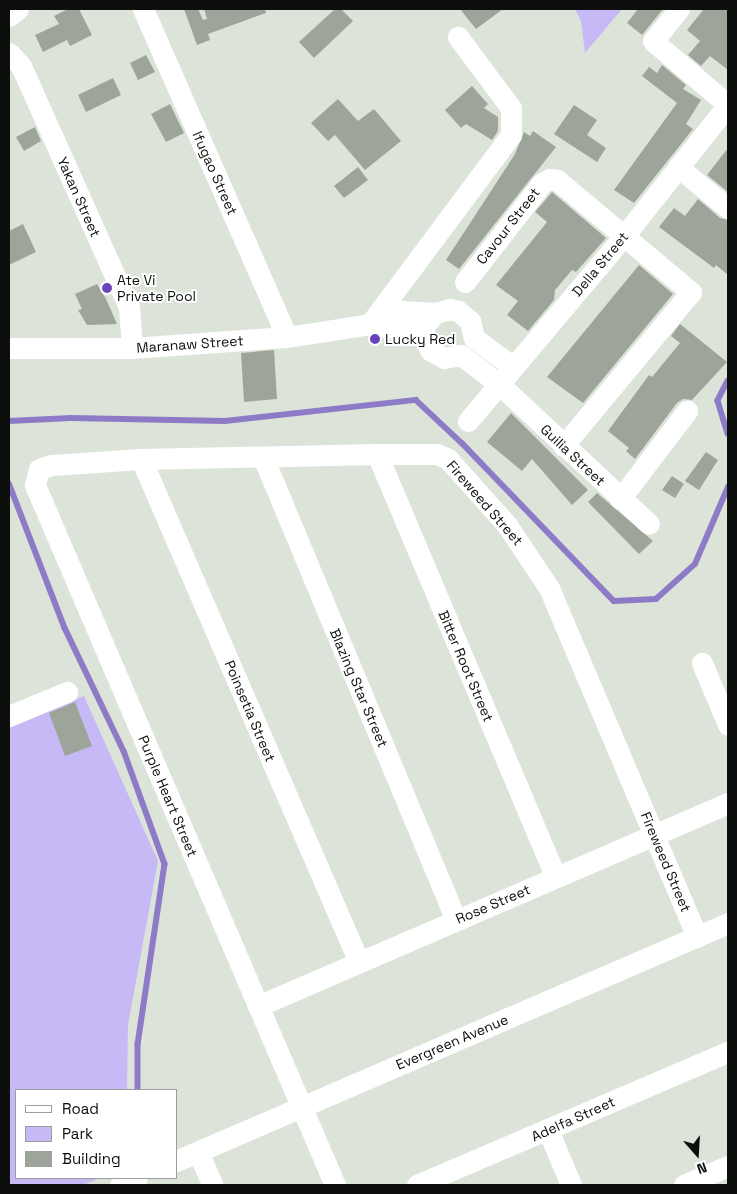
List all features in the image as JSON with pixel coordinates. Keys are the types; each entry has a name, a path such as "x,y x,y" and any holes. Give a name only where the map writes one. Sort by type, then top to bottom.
{"street":[{"path":"9,16 18,9"},
{"name":"Ifugao Street","path":"143,9 287,337"},
{"path":"679,9 653,41 728,105"},
{"path":"370,324 511,135 512,115 506,100 458,37"},
{"name":"Yakan Street","path":"9,53 21,66 129,308 132,348"},
{"name":"Della Street","path":"468,420 624,236 728,105"},
{"path":"678,167 728,208"},
{"name":"Cavour Street","path":"465,282 542,183 557,180 624,236"},
{"path":"563,446 690,292 624,236"},
{"name":"Maranaw Street","path":"9,348 132,348 287,337 370,324 400,311 435,313 450,309 466,315 474,329 474,338 513,367"},
{"path":"435,313 428,319 423,334 425,343 436,355 453,358 461,355 499,384"},
{"name":"Maranaw Street","path":"370,324 423,334"},
{"name":"Guilia Street","path":"499,384 563,446 649,524"},
{"path":"620,499 686,411"},
{"name":"Bitter Root Street","path":"377,454 556,878"},
{"name":"Fireweed Street","path":"35,485 34,477 39,469 51,465 141,459 437,454 448,459 522,544 548,588 697,937"},
{"name":"Blazing Star Street","path":"263,456 456,920"},
{"name":"Poinsetia Street","path":"141,459 359,962"},
{"name":"Purple Heart Street","path":"35,485 335,1185"},
{"path":"702,663 728,725"},
{"path":"9,716 67,692"},
{"name":"Rose Street","path":"258,1006 728,803"},
{"name":"Evergreen Avenue","path":"178,1160 728,923"},
{"name":"Adelfa Street","path":"417,1185 453,1179 548,1130 728,1052"},
{"path":"548,1130 571,1185"},
{"path":"198,1152 213,1185"},
{"path":"684,1185 728,1166"},
{"path":"120,1185 135,1179"}],"green space":[{"path":"575,9 622,9 585,53 581,21"},
{"path":"84,696 158,861 128,1025 127,1089 15,1089 15,1179 98,1179 83,1185 9,1185 9,728"}],"building":[{"path":"68,9 79,9 92,35 70,46 67,40 43,52 35,35 59,24 54,16"},
{"path":"184,9 198,9 203,20 207,19 204,9 265,9 266,13 208,34 210,40 197,45"},
{"path":"335,9 341,9 353,21 314,58 299,42"},
{"path":"460,9 503,9 476,29"},
{"path":"638,9 663,9 642,35 627,23"},
{"path":"704,9 728,9 728,70 710,56 701,66 688,55 700,41 687,30"},
{"path":"146,55 155,72 138,80 130,63"},
{"path":"662,65 686,85 683,89 701,100 686,124 693,129 634,203 614,190 677,103 642,76 649,67 657,73"},
{"path":"113,78 121,95 86,112 78,95"},
{"path":"472,86 488,104 484,108 498,117 498,131 492,140 466,124 461,128 445,110"},
{"path":"338,99 358,121 374,109 401,141 365,170 335,135 328,141 311,123"},
{"path":"170,104 184,133 166,142 151,114"},
{"path":"574,105 597,120 587,135 606,148 597,162 554,134"},
{"path":"35,127 41,141 24,151 16,137"},
{"path":"533,131 556,147 459,269 446,260 515,154 524,132 530,136"},
{"path":"728,148 728,192 707,175"},
{"path":"358,167 368,180 344,198 334,186"},
{"path":"552,192 606,238 576,272 572,270 555,290 554,300 528,331 507,315 518,301 496,285 547,222 535,212"},
{"path":"698,199 720,218 728,220 728,275 716,265 714,268 659,227 674,208 685,216"},
{"path":"23,224 36,252 9,265 9,231"},
{"path":"639,265 673,294 583,403 547,377"},
{"path":"97,284 117,324 87,325 78,310 82,309 75,294"},
{"path":"680,324 727,362 692,400 683,399 677,403 635,459 626,451 629,448 608,431 649,375 652,377 680,343 671,336"},
{"path":"274,350 277,399 244,402 241,353"},
{"path":"511,413 588,490 572,505 532,459 522,471 487,442"},
{"path":"706,452 718,460 699,490 685,481"},
{"path":"672,476 684,484 675,498 662,490"},
{"path":"597,493 653,541 639,554 588,502"},
{"path":"75,702 92,746 65,756 49,713"}],"waterway":[{"path":"728,381 718,401 728,434"},
{"path":"9,421 71,418 225,421 416,400 462,443 614,601 656,599 695,564 728,487"},
{"path":"9,483 65,628 124,751 165,864 138,1044 138,1089"}],"place":[{"name":"Ate Vi Private Pool","path":"107,288"},
{"name":"Lucky Red","path":"375,339"}]}
